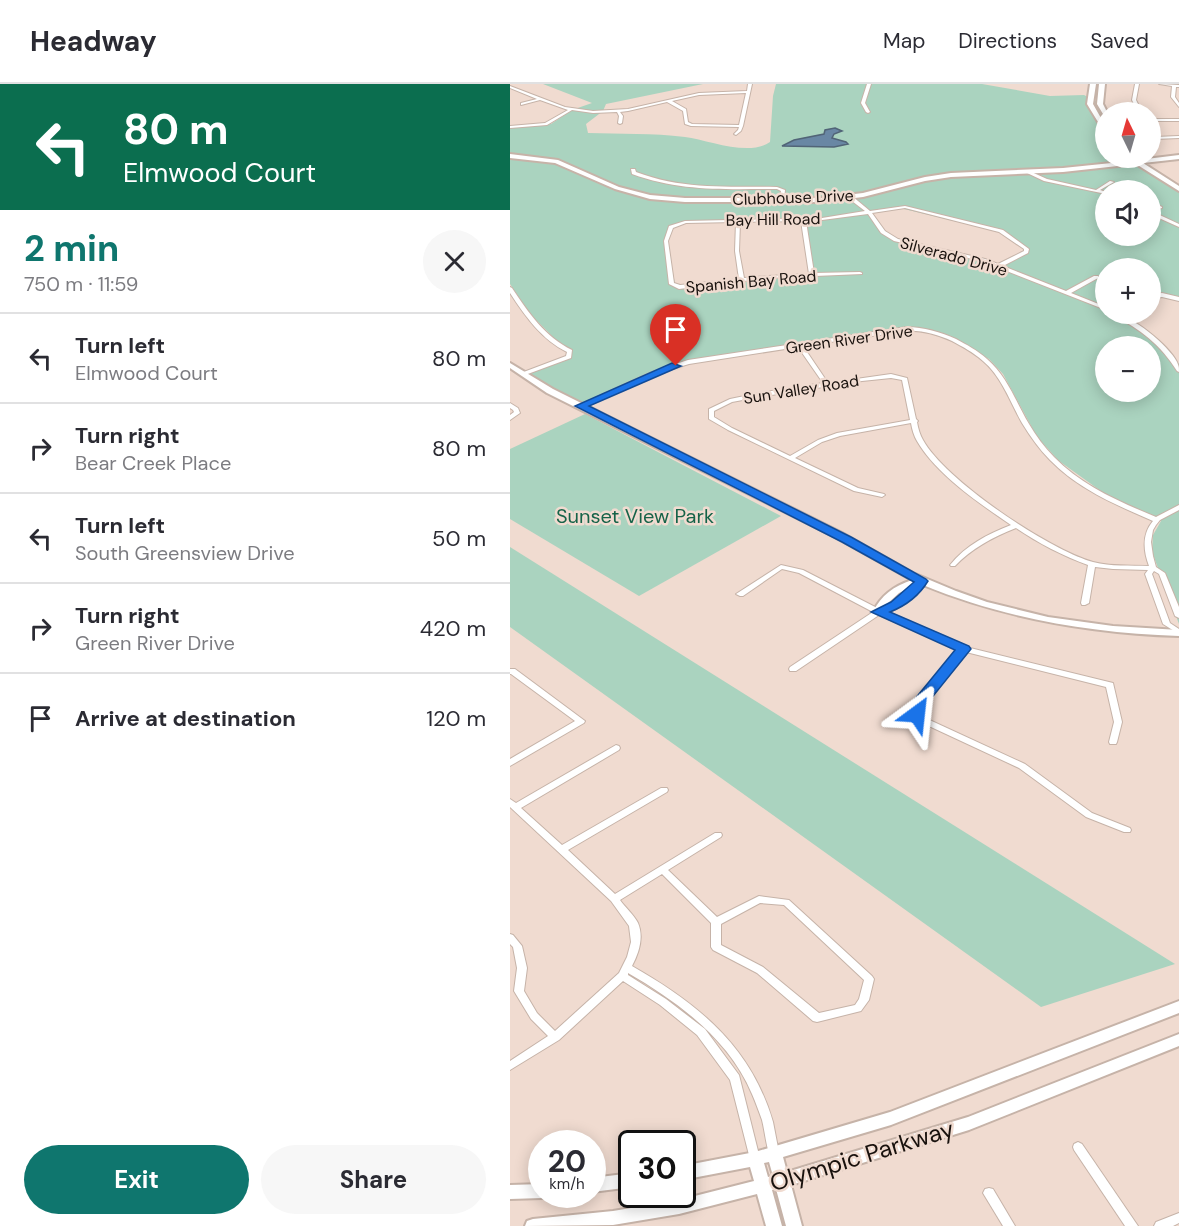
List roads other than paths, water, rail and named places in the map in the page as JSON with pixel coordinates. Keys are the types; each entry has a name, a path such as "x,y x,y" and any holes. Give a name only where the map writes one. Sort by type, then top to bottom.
{"street":[{"path":"736,134 740,130 750,84"},
{"path":"868,112 863,103 869,84"},
{"path":"1093,84 1090,104 1095,113"},
{"path":"1100,102 1102,84"},
{"path":"1135,102 1137,84"},
{"path":"1161,84 1176,86 1173,99 1179,106"},
{"path":"510,87 572,110 618,111 709,93 747,92"},
{"path":"522,104 540,99"},
{"path":"668,101 685,110 688,124 741,126"},
{"path":"510,127 546,124 562,113 572,110"},
{"path":"618,111 621,116 620,123"},
{"path":"1161,120 1179,120"},
{"path":"1161,138 1179,137"},
{"name":"Clubhouse Drive","path":"1161,157 1179,155"},
{"name":"Clubhouse Drive","path":"510,158 567,167 617,188 650,197 686,200 850,197 938,177 1095,164"},
{"path":"1152,168 1179,189"},
{"path":"1156,168 1179,181"},
{"path":"633,170 634,173 644,177 679,186 777,188 783,190 783,200"},
{"path":"1027,171 1046,180 1095,189"},
{"name":"Silverado Drive","path":"850,197 870,213 888,237 999,266 1095,304"},
{"name":"Bay Hill Road","path":"676,223 803,219 910,208 1001,231 1027,249 1026,252 999,266"},
{"path":"1161,217 1179,226"},
{"path":"803,219 812,275"},
{"path":"738,220 737,251 742,280"},
{"name":"Spanish Bay Road","path":"676,223 671,226 666,241 672,284 675,286 687,287 742,280 860,273"},
{"path":"877,241 888,237"},
{"path":"1066,292 1095,278"},
{"path":"510,289 534,322 557,344 570,351 563,361 522,374"},
{"path":"1161,295 1179,299"},
{"path":"1132,324 1158,343 1171,356 1179,370"},
{"name":"Green River Drive","path":"580,406 654,373 682,364 911,329 927,330 973,350 998,372 1006,383 1033,438 1063,470 1108,499 1157,520"},
{"path":"800,345 825,384"},
{"path":"510,365 580,406 847,539 921,581 992,607 1051,621 1114,630 1179,632"},
{"name":"Sun Valley Road","path":"792,457 721,424 711,418 711,410 726,402 741,398 825,384 896,376 905,379 915,421"},
{"path":"510,405 517,411 515,416 510,418"},
{"path":"792,457 820,441 839,434 915,421 921,442 971,493 1051,547 1092,564 1153,568 1162,573 1179,616"},
{"path":"792,457 856,490 882,495"},
{"path":"1153,568 1148,554 1148,541 1157,520 1179,507"},
{"path":"953,565 962,555 989,536 1017,525"},
{"path":"1085,603 1092,564"},
{"path":"740,594 776,569 786,567 801,571 878,612 964,649 1110,685 1118,722 1113,742"},
{"path":"1153,568 1148,574 1167,624 1179,632"},
{"path":"794,669 878,612 881,603 906,584 921,581"},
{"path":"964,649 918,705 919,718 1023,766 1089,815 1126,830"},
{"path":"510,672 512,671 581,721 510,763"},
{"path":"510,1066 555,1037 625,972 635,950 635,930 629,915 563,849 513,804 616,748"},
{"path":"563,849 664,790"},
{"path":"614,899 718,835"},
{"path":"662,870 716,922 716,947 760,970 816,1018 858,1008 864,1000 869,979 786,902 759,899 716,922"},
{"path":"510,938 517,946 522,968 519,991 534,1016 555,1037"},
{"path":"625,972 680,999 730,1045 756,1089 794,1226"},
{"path":"625,972 701,1032 735,1078 774,1226"},
{"name":"Olympic Parkway","path":"696,1170 774,1154 912,1110 1179,1007"},
{"name":"Olympic Parkway","path":"533,1226 613,1218 679,1207 781,1181 969,1123 1179,1040"},
{"path":"1078,1147 1132,1226"},
{"path":"510,1192 528,1191"},
{"path":"990,1193 1009,1226"},
{"path":"1160,1226 1179,1218"}],"water":[{"path":"835,128 842,131 834,134 832,138 848,144 834,147 782,146 794,140 824,134 825,130"}],"park label":[{"name":"Sunset View Park","path":"635,516"}]}
